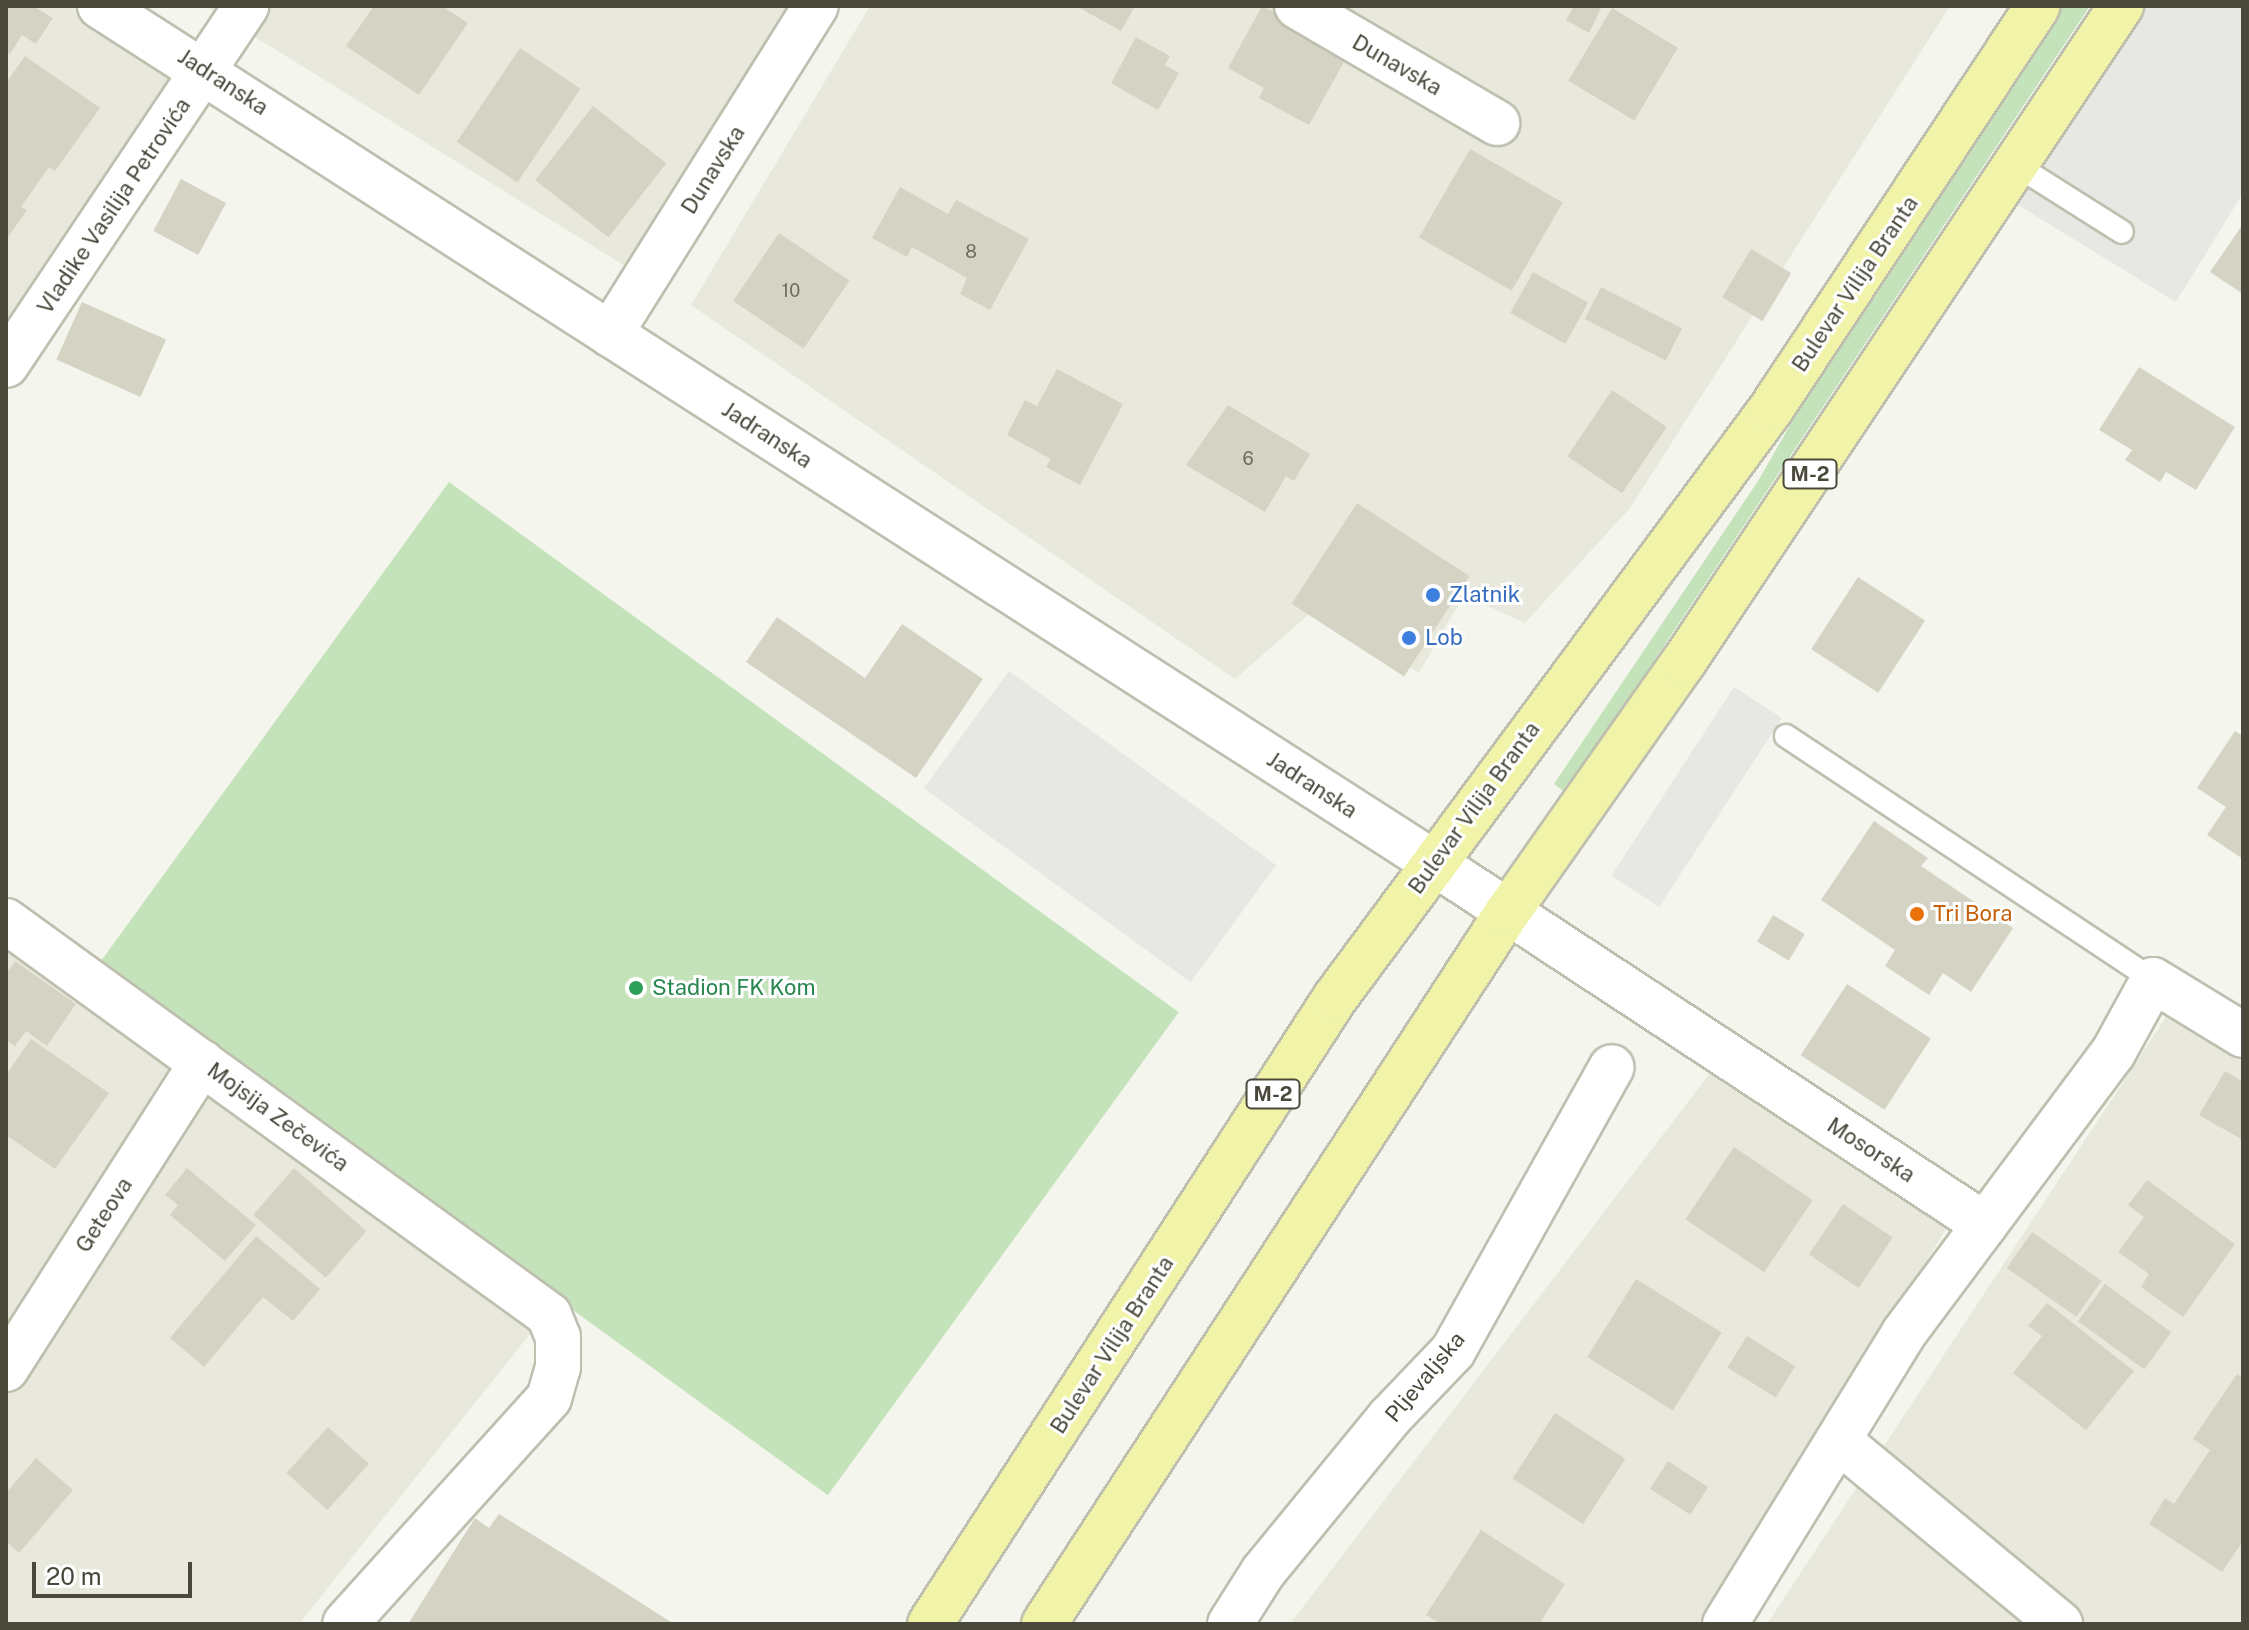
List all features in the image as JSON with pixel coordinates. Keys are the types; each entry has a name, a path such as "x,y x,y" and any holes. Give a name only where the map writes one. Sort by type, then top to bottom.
{"main road":[{"name":"Bulevar Vilija Branta","path":"930,1624 1335,998 1771,409 2038,6"},
{"name":"M-2","path":"1044,1624 1507,913 1683,663 2121,6"}],"street":[{"name":"Jadranska","path":"100,6 206,70 1507,913"},
{"name":"Vladike Vasilija Petrovića","path":"6,365 246,6"},
{"name":"Dunavska","path":"610,334 816,6"},
{"name":"Dunavska","path":"1297,6 1497,123"},
{"name":"Mosorska","path":"1507,913 1985,1225"},
{"name":"Mojsija Zečevića","path":"6,921 549,1315 558,1337 558,1367 549,1398 345,1624"},
{"path":"1725,1624 1904,1333 2113,1053 2153,980 2243,1035"},
{"name":"Geteova","path":"6,1369 202,1062"},
{"name":"Pljevaljska","path":"1230,1624 1273,1560 1390,1417 1453,1351 1612,1067"},
{"path":"1839,1441 2060,1624"}],"lane":[{"path":"2016,165 2122,232"},
{"path":"1786,736 2153,980"}],"shaded area":[{"path":"6,6 76,6 178,82 6,342"},
{"path":"205,6 800,6 635,272"},
{"path":"870,6 1950,6 1630,508 1525,623 1464,595 1419,673 1315,609 1235,679 691,305"},
{"path":"2139,6 2243,6 2243,193 2176,302 2010,200"},
{"path":"1009,671 1276,865 1191,982 924,788"},
{"path":"1734,687 1782,718 1659,907 1611,876"},
{"path":"6,947 537,1325 299,1624 6,1624"},
{"path":"2183,991 2243,1022 2243,1624 1767,1624"},
{"path":"1723,1056 1956,1212 1708,1624 1290,1624"}],"green space":[{"path":"2050,6 2090,6 1566,793 1554,784 1758,481 1824,366"},
{"name":"Stadion FK Kom","path":"449,482 1179,1012 828,1495 98,965"}],"building":[{"path":"6,6 33,6 53,18 36,44 22,35 10,54 6,52"},
{"path":"374,6 442,6 468,23 419,95 346,46"},
{"path":"1076,6 1135,6 1121,31"},
{"path":"1262,6 1350,51 1309,125 1259,98 1264,88 1228,68"},
{"path":"1574,6 1602,6 1589,33 1566,20"},
{"path":"1612,8 1678,48 1634,121 1568,81"},
{"path":"1136,37 1170,56 1165,65 1179,73 1158,110 1111,83"},
{"path":"520,48 581,89 517,183 457,142"},
{"path":"25,56 100,108 55,171 49,167 21,207 27,210 6,240 6,83"},
{"path":"593,106 666,163 608,237 535,180"},
{"path":"1470,149 1563,202 1512,291 1419,237"},
{"path":"181,179 226,203 198,255 153,231"},
{"path":"900,187 948,214 956,200 1029,239 990,310 960,294 967,278 912,247 907,257 872,238"},
{"path":"2243,224 2243,294 2210,272"},
{"path":"779,233 849,281 804,349 733,301"},
{"path":"1751,249 1791,273 1762,321 1722,297"},
{"path":"1533,272 1588,303 1565,344 1510,313"},
{"path":"1601,287 1682,328 1666,360 1585,319"},
{"path":"82,302 166,339 140,397 56,360"},
{"path":"2139,367 2235,427 2196,490 2166,472 2160,482 2125,460 2132,450 2099,430"},
{"path":"1057,369 1123,404 1080,485 1046,467 1051,459 1007,435 1025,400 1037,406"},
{"path":"1612,390 1667,427 1622,493 1567,456"},
{"path":"1228,405 1310,454 1294,481 1286,476 1265,512 1186,465"},
{"path":"1357,503 1469,576 1404,677 1292,604"},
{"path":"1858,577 1925,621 1878,693 1811,649"},
{"path":"777,617 865,678 902,624 983,679 916,778 746,662"},
{"path":"2235,731 2243,736 2243,859 2207,835 2226,807 2197,788"},
{"name":"Tri Bora","path":"1874,821 1928,858 1921,866 2013,928 1971,992 1943,973 1929,995 1885,966 1895,950 1821,900"},
{"path":"1773,915 1805,934 1789,961 1757,942"},
{"path":"15,961 76,1004 47,1046 26,1031 15,1046 6,1040 6,974"},
{"path":"1847,984 1931,1038 1885,1110 1801,1055"},
{"path":"31,1039 109,1093 55,1169 6,1135 6,1075"},
{"path":"2225,1071 2243,1082 2243,1140 2199,1115"},
{"path":"1734,1147 1813,1200 1764,1272 1685,1219"},
{"path":"187,1168 256,1225 225,1261 170,1215 178,1205 165,1195"},
{"path":"294,1168 366,1231 326,1278 253,1215"},
{"path":"2147,1180 2235,1244 2183,1317 2141,1287 2149,1274 2118,1252 2144,1217 2128,1205"},
{"path":"1843,1204 1893,1238 1859,1288 1809,1255"},
{"path":"2032,1232 2102,1281 2076,1317 2007,1268"},
{"path":"256,1236 320,1289 293,1321 263,1297 204,1367 170,1338"},
{"path":"1636,1279 1722,1333 1673,1411 1587,1357"},
{"path":"2105,1284 2171,1332 2144,1369 2078,1321"},
{"path":"2047,1303 2134,1371 2086,1430 2013,1373 2042,1336 2028,1326"},
{"path":"1747,1336 1795,1366 1776,1398 1727,1367"},
{"path":"2237,1374 2243,1378 2243,1541 2222,1572 2149,1524 2165,1498 2174,1504 2210,1450 2193,1439"},
{"path":"1555,1413 1625,1459 1583,1524 1513,1478"},
{"path":"328,1427 369,1464 327,1510 287,1473"},
{"path":"36,1458 73,1490 19,1553 6,1541 6,1493"},
{"path":"1668,1461 1708,1487 1690,1515 1650,1489"},
{"path":"499,1514 674,1624 408,1624 475,1518 489,1528"},
{"path":"1481,1530 1565,1584 1539,1624 1441,1624 1426,1615"}],"place":[{"name":"Zlatnik","path":"1433,595"},
{"name":"Lob","path":"1409,638"},
{"name":"Tri Bora","path":"1917,914"},
{"name":"Stadion FK Kom","path":"636,988"}]}
